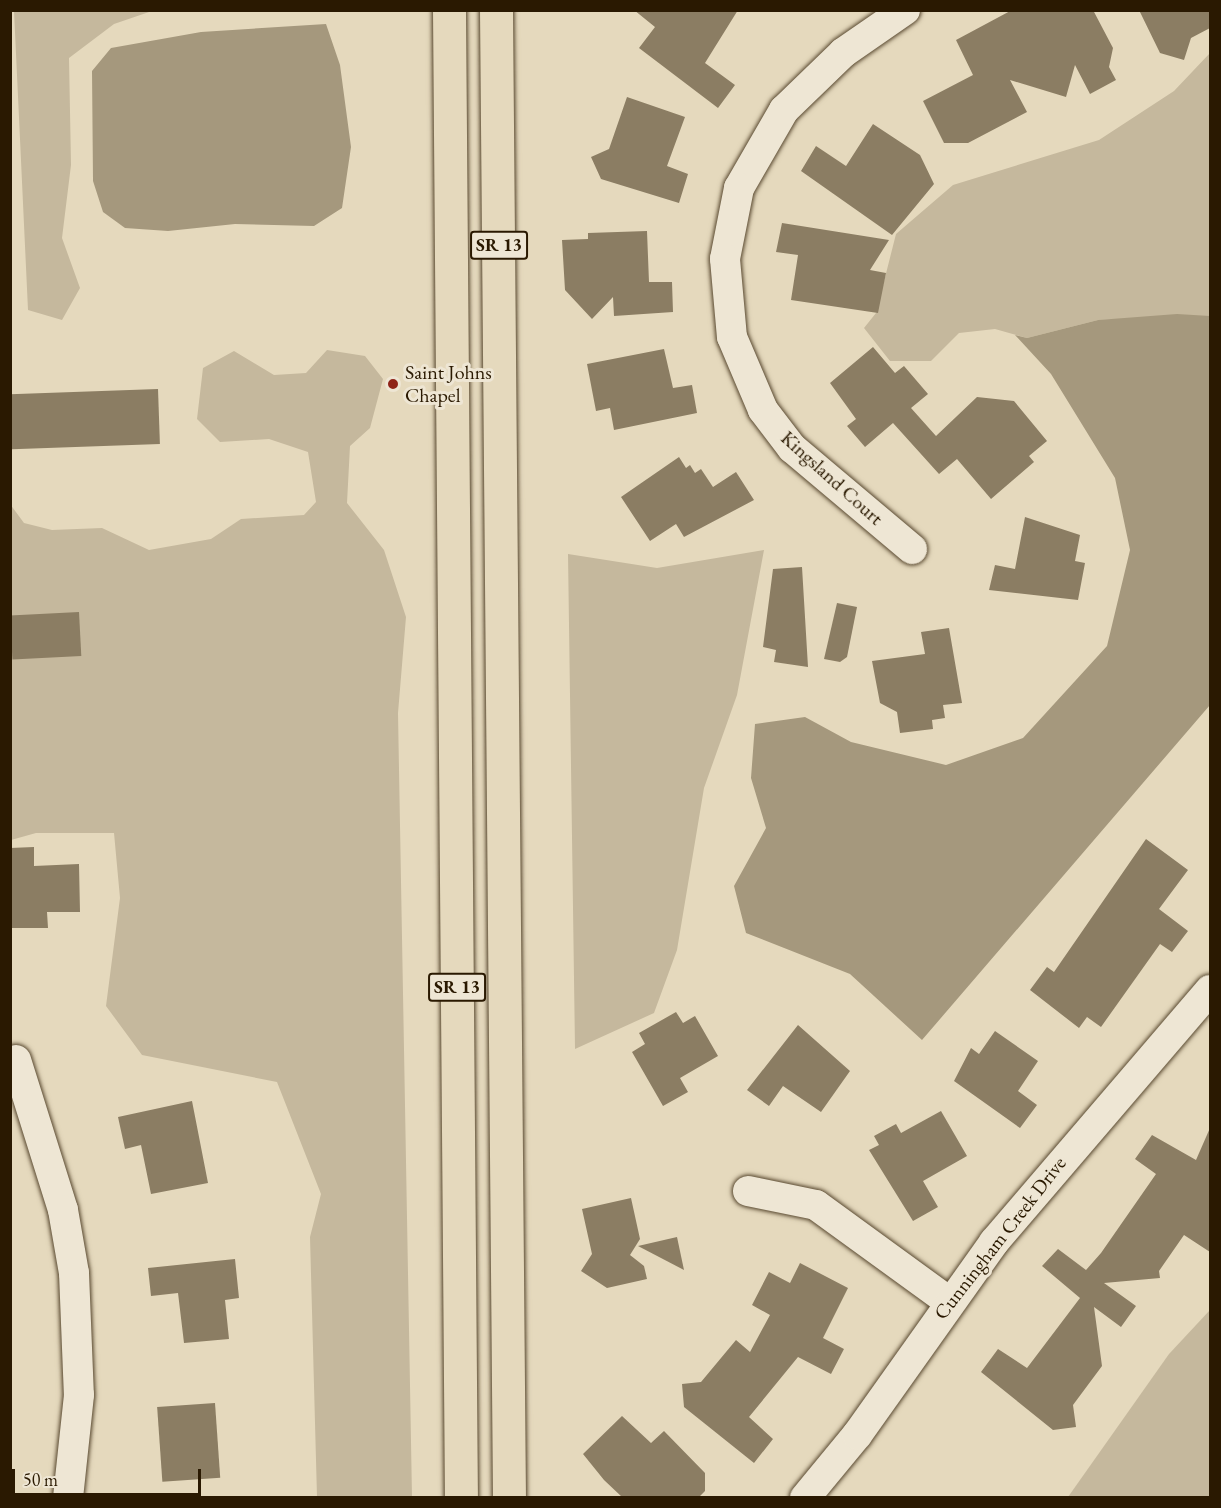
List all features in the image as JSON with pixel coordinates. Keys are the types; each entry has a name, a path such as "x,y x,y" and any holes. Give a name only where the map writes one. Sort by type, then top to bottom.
{"main road":[{"name":"SR 13","path":"449,10 461,1497"},
{"name":"SR 13","path":"496,10 509,1497"},
{"path":"454,477 501,480"}],"street":[{"name":"Kingsland Court","path":"904,10 843,53 784,110 739,188 725,259 732,337 763,410 792,448 912,549"},
{"name":"Cunningham Creek Drive","path":"805,1497 857,1435 948,1301 1081,1137 1210,990"},
{"path":"16,1060 63,1210 74,1272 79,1395 68,1497"},
{"path":"748,1191 816,1206 948,1301"}],"shaded area":[{"path":"14,11 152,11 114,24 69,58 71,165 62,238 80,288 62,320 28,310"},
{"path":"326,24 340,65 351,147 342,208 314,226 235,224 168,231 125,228 103,212 93,181 92,71 111,48 201,32"},
{"path":"1210,53 1210,316 1098,320 1027,338 995,329 959,333 931,361 890,361 864,328 876,313 896,234 953,185 1099,140 1174,91"},
{"path":"1177,314 1210,316 1210,705 922,1040 850,974 746,933 734,886 766,828 751,778 755,724 805,717 851,742 946,765 1023,738 1107,646 1130,550 1115,478 1051,374 1015,335 1027,338 1098,320"},
{"path":"327,350 365,356 383,379 370,428 350,446 347,503 384,550 406,617 398,713 412,1497 317,1497 310,1237 321,1194 277,1082 142,1055 106,1006 120,898 114,833 36,833 11,840 10,504 24,523 52,530 102,528 149,550 211,539 241,519 304,515 316,502 308,452 269,439 220,442 197,419 203,368 234,351 274,375 306,373"},
{"path":"764,550 737,695 704,788 677,950 654,1013 575,1049 568,554 657,568"},
{"path":"1210,1310 1210,1497 1068,1497 1169,1354"}],"building":[{"path":"634,10 738,10 705,63 735,85 718,108 639,48 655,27"},
{"path":"1012,10 1093,10 1113,48 1109,67 1116,80 1090,94 1075,65 1066,97 1010,80 1027,112 968,143 944,143 923,101 973,75 956,40"},
{"path":"1139,10 1210,10 1210,28 1191,38 1184,60 1160,53"},
{"path":"627,97 685,117 667,166 688,174 679,203 601,179 591,157 609,149"},
{"path":"873,124 920,155 934,184 892,235 801,171 816,146 846,166"},
{"path":"782,223 889,240 870,270 886,273 878,313 791,300 798,255 776,252"},
{"path":"647,231 649,282 672,282 673,312 614,316 613,297 592,319 565,290 562,240 588,239 588,233"},
{"path":"873,347 895,373 904,366 928,394 911,408 936,436 977,397 1014,401 1047,441 1029,456 1034,462 991,499 957,459 939,474 893,423 865,447 847,426 856,419 830,383"},
{"path":"664,349 673,388 692,385 697,413 614,430 610,408 596,411 587,364"},
{"path":"158,389 160,444 12,449 10,394"},
{"path":"679,457 686,468 690,465 695,473 701,469 713,487 736,472 754,500 684,537 676,524 650,541 621,497"},
{"path":"1025,517 1080,535 1075,561 1085,563 1078,600 989,590 995,565 1015,569"},
{"path":"802,567 808,667 774,662 776,650 763,647 773,569"},
{"path":"837,603 857,607 847,657 840,662 824,659"},
{"path":"79,612 81,656 12,660 10,616"},
{"path":"949,628 962,703 943,705 945,718 932,720 933,729 900,733 897,712 880,703 872,661 925,654 921,632"},
{"path":"1146,839 1188,870 1159,909 1188,931 1172,952 1160,944 1101,1027 1087,1017 1079,1028 1030,990 1047,967 1054,972"},
{"path":"34,847 34,866 79,864 80,912 47,912 48,928 10,928 10,848"},
{"path":"676,1012 683,1023 695,1016 718,1056 680,1078 688,1092 663,1106 632,1052 645,1044 639,1033"},
{"path":"798,1025 850,1071 821,1112 783,1086 769,1106 747,1090"},
{"path":"995,1031 1038,1061 1018,1091 1037,1105 1020,1128 954,1081 971,1048 979,1054"},
{"path":"192,1101 208,1183 151,1194 141,1145 125,1149 118,1117"},
{"path":"941,1111 967,1156 923,1181 938,1207 913,1221 869,1150 879,1145 874,1136 896,1124 901,1133"},
{"path":"1210,1128 1210,1252 1184,1235 1159,1271 1160,1278 1104,1283 1136,1306 1121,1327 1094,1307 1102,1366 1073,1405 1076,1427 1053,1430 981,1372 998,1349 1027,1368 1080,1298 1042,1266 1058,1249 1086,1270 1101,1253 1156,1174 1135,1159 1152,1135 1196,1160"},
{"path":"631,1198 640,1239 630,1255 644,1266 647,1279 607,1288 581,1271 592,1254 582,1209"},
{"path":"677,1237 684,1270 638,1246"},
{"path":"235,1259 239,1298 225,1300 229,1339 184,1343 178,1293 151,1296 148,1268"},
{"path":"800,1263 848,1288 823,1338 844,1349 831,1374 798,1357 749,1417 773,1439 754,1463 684,1407 682,1384 701,1382 736,1340 750,1352 770,1315 752,1305 769,1272 790,1283"},
{"path":"215,1403 220,1478 162,1482 157,1407"},
{"path":"622,1416 651,1443 664,1431 705,1473 705,1491 699,1497 622,1497 604,1480 583,1454"}],"place":[{"name":"Saint Johns Chapel","path":"393,384"}]}
